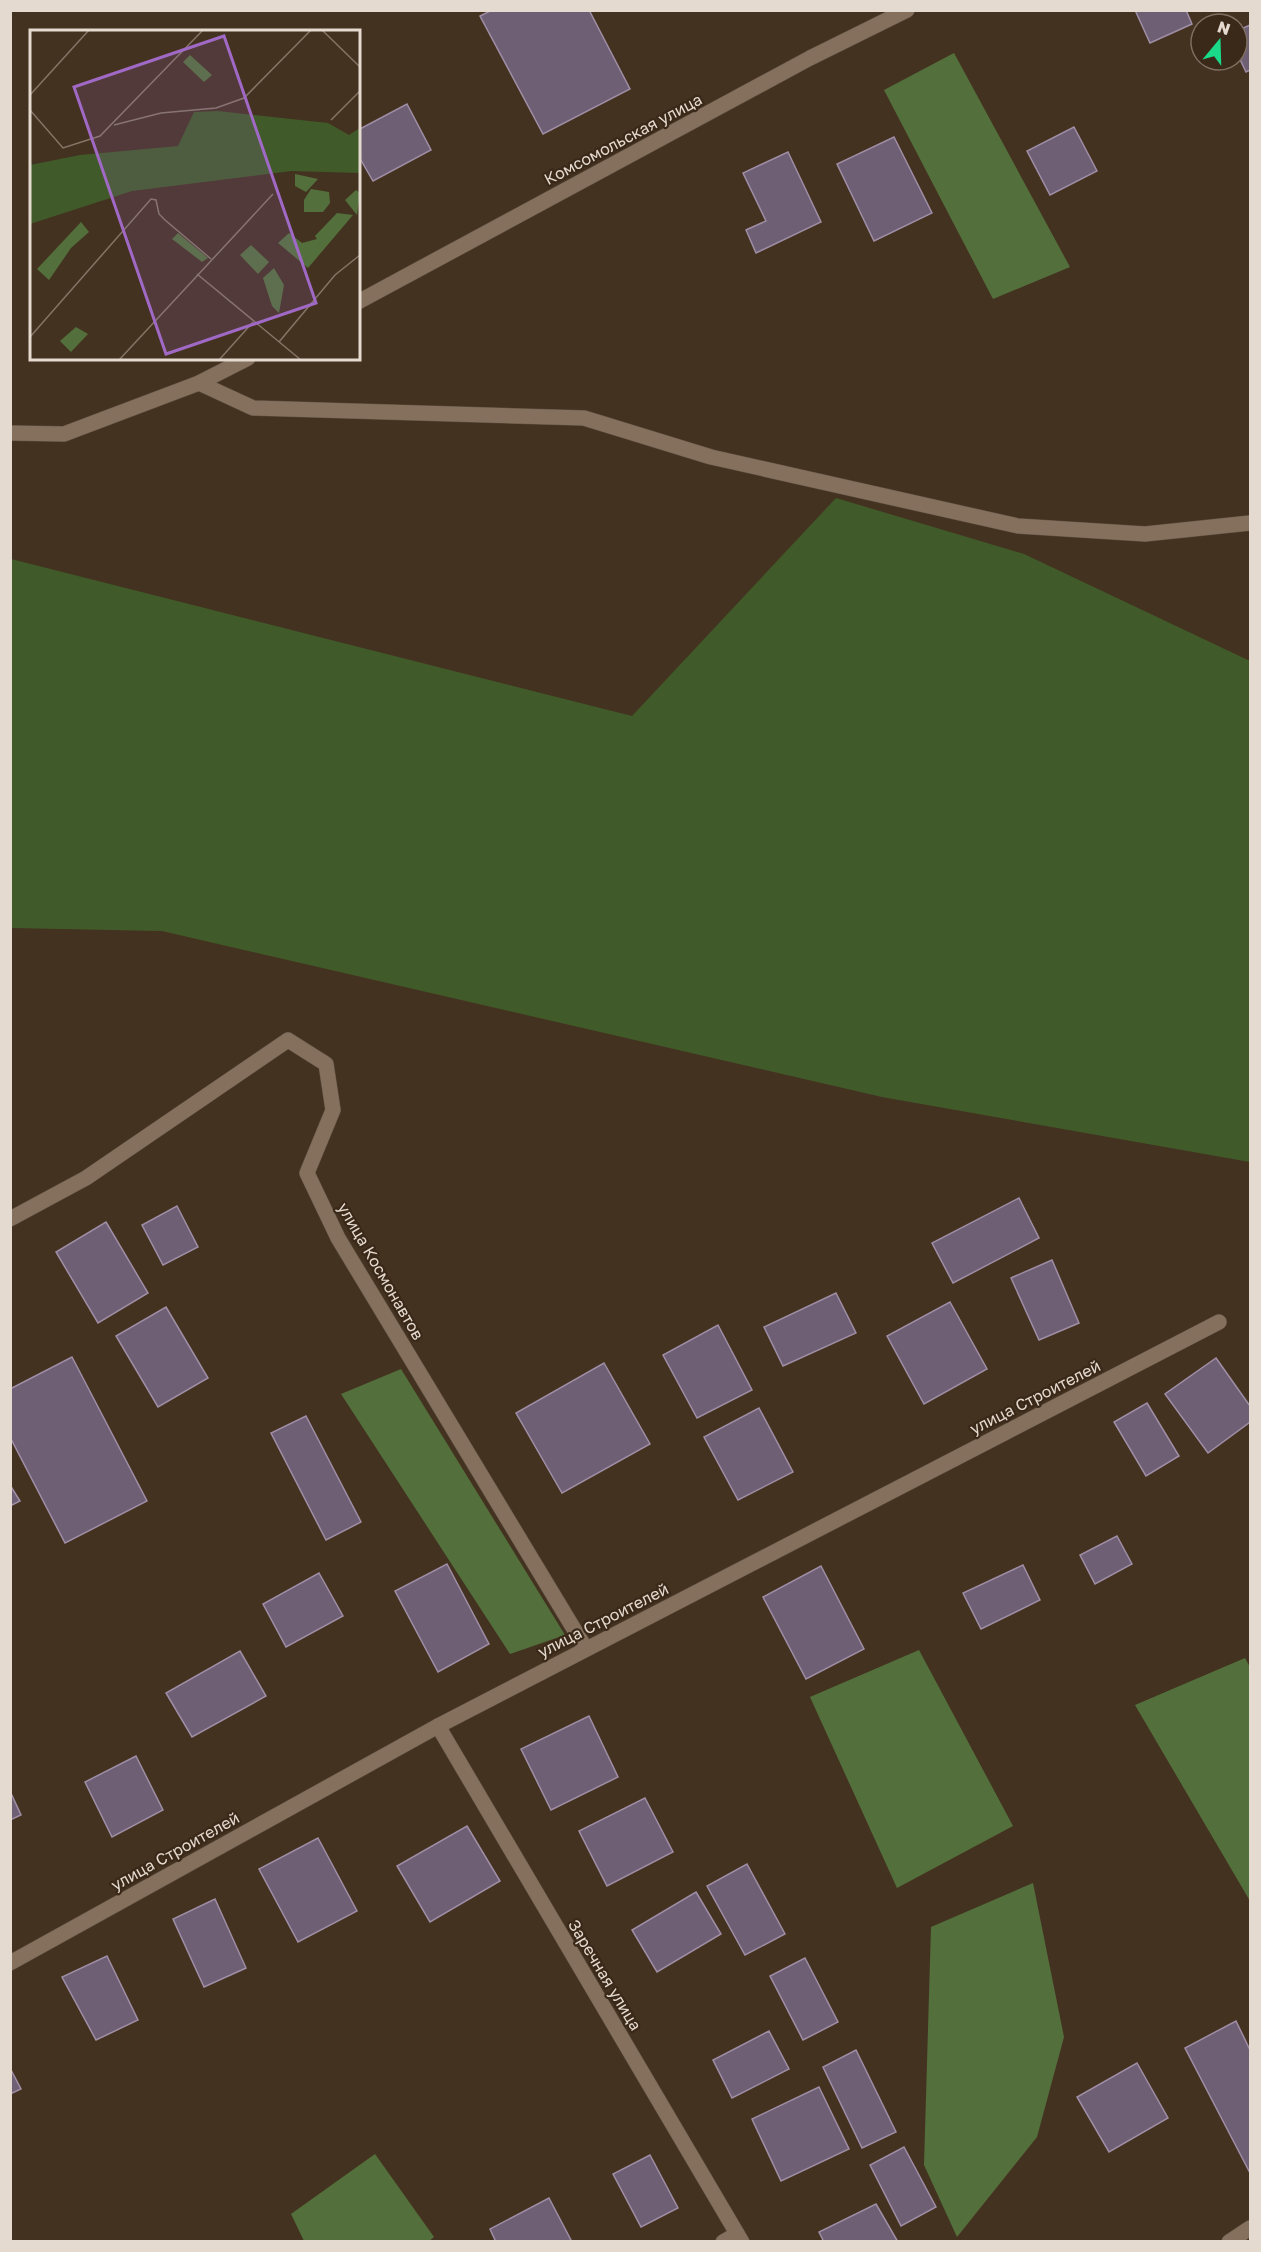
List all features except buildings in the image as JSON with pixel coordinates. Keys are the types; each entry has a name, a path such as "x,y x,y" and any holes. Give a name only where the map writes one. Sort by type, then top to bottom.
{"street":[{"name":"Комсомольская улица","path":"360,301 800,64 907,10"},
{"path":"10,433 64,434 199,383 244,360"},
{"path":"199,383 253,408 584,417 711,457 1018,526 1145,534 1251,523"},
{"name":"улица Космонавтов","path":"10,1219 86,1178 288,1040 326,1065 333,1110 307,1173 338,1238 586,1649"},
{"name":"улица Строителей","path":"10,1963 438,1726 1219,1322"},
{"name":"Заречная улица","path":"438,1726 740,2238"},
{"path":"1229,2241 1251,2228"},
{"path":"723,2241 740,2238"}],"green space":[{"path":"954,53 1070,267 993,299 884,90"},
{"path":"836,498 1024,554 1250,661 1250,1162 882,1097 162,931 11,928 11,559 632,716"},
{"path":"401,1369 565,1635 510,1654 341,1394"},
{"path":"919,1650 1013,1826 897,1888 810,1697"},
{"path":"1245,1658 1250,1667 1250,1901 1135,1705"},
{"path":"1033,1883 1064,2037 1037,2137 957,2237 924,2165 931,1927"},
{"path":"375,2154 434,2237 428,2242 304,2241 291,2214"}]}
